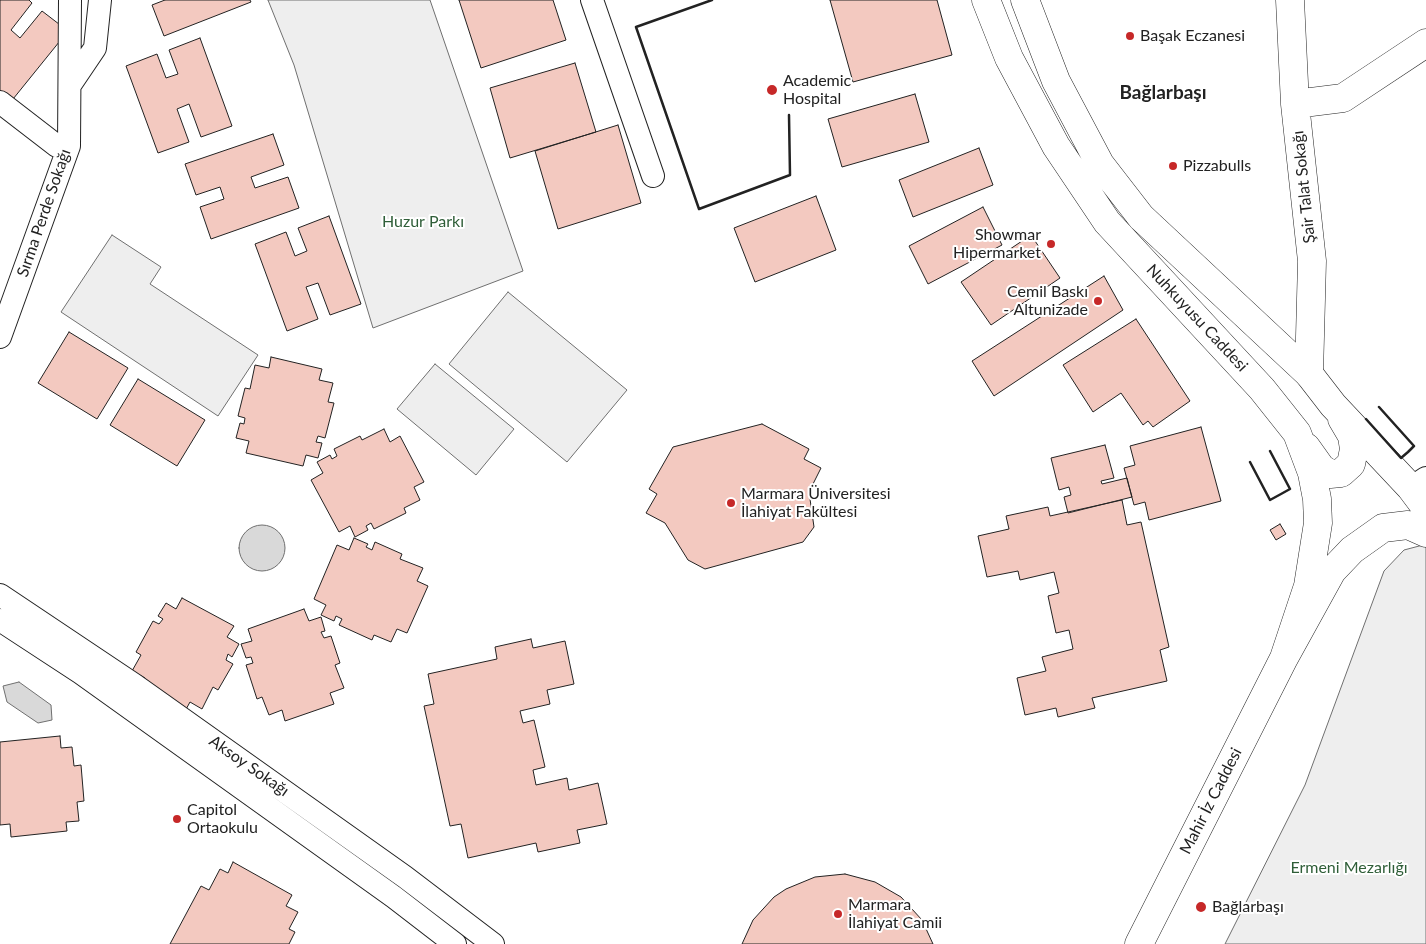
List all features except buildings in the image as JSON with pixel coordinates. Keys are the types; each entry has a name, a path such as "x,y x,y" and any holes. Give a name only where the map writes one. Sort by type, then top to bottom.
{"main road":[{"name":"Nuhkuyusu Caddesi","path":"986,0 1009,58 1056,146 1107,222 1262,388 1297,433 1312,473 1317,499 1318,523 1308,586 1284,658"},
{"name":"Nuhkuyusu Caddesi","path":"1025,0 1056,81 1106,172 1141,217 1309,374 1333,405 1421,491"},
{"name":"Şair Talat Sokağı","path":"1290,0 1295,104 1312,261 1309,374"},
{"path":"1295,104 1343,98 1426,43"},
{"path":"1297,433 1321,468 1330,474 1341,473 1351,464 1354,450 1352,436 1333,405"},
{"path":"1284,658 1332,571 1352,550 1372,534 1391,526 1408,525 1426,533"},
{"name":"Mahir İz Caddesi","path":"1139,944 1284,658"}],"street":[{"name":"Sırma Perde Sokağı","path":"0,337 69,146 70,0"},
{"path":"70,85 95,48 100,0"},
{"path":"592,0 653,176"},
{"path":"0,102 57,146 69,146"},
{"name":"Aksoy Sokağı","path":"0,595 136,686 405,877 493,944"},
{"name":"Aksoy Sokağı","path":"0,620 104,689 394,897 455,944"}],"green space":[{"name":"Huzur Parkı","path":"268,0 430,0 523,271 373,328 294,65"},
{"path":"112,235 161,267 150,284 258,355 218,416 61,312"},
{"path":"508,292 627,390 567,462 449,364"},
{"path":"435,364 514,429 476,475 397,409"},
{"name":"Ermeni Mezarlığı","path":"1423,545 1426,547 1426,944 1225,944 1305,785 1384,571 1404,550"}],"shaded area":[{"path":"258,525 266,525 275,529 281,535 285,548 281,561 275,567 266,571 258,571 249,567 243,561 239,552 239,544 243,535 249,529"},
{"path":"19,682 51,705 52,720 38,723 7,702 3,686"}],"wall":[{"path":"712,0 636,27 699,209 790,175 789,115"},
{"path":"1366,419 1401,458 1408,452 1414,446 1379,407"},
{"path":"1250,462 1270,500 1281,494 1290,489 1270,451"}],"place":[{"name":"Başak Eczanesi","path":"1130,36"},
{"name":"Academic Hospital","path":"772,90"},
{"name":"Pizzabulls","path":"1173,166"},
{"name":"Showmar Hipermarket","path":"1051,244"},
{"name":"Cemil Baskı - Altunizade","path":"1098,301"},
{"name":"Marmara Üniversitesi İlahiyat Fakültesi","path":"731,503"},
{"name":"Capitol Ortaokulu","path":"177,819"},
{"name":"Bağlarbaşı","path":"1201,907"},
{"name":"Marmara İlahiyat Camii","path":"838,914"}],"district":[{"name":"Bağlarbaşı","path":"1163,93"}]}
